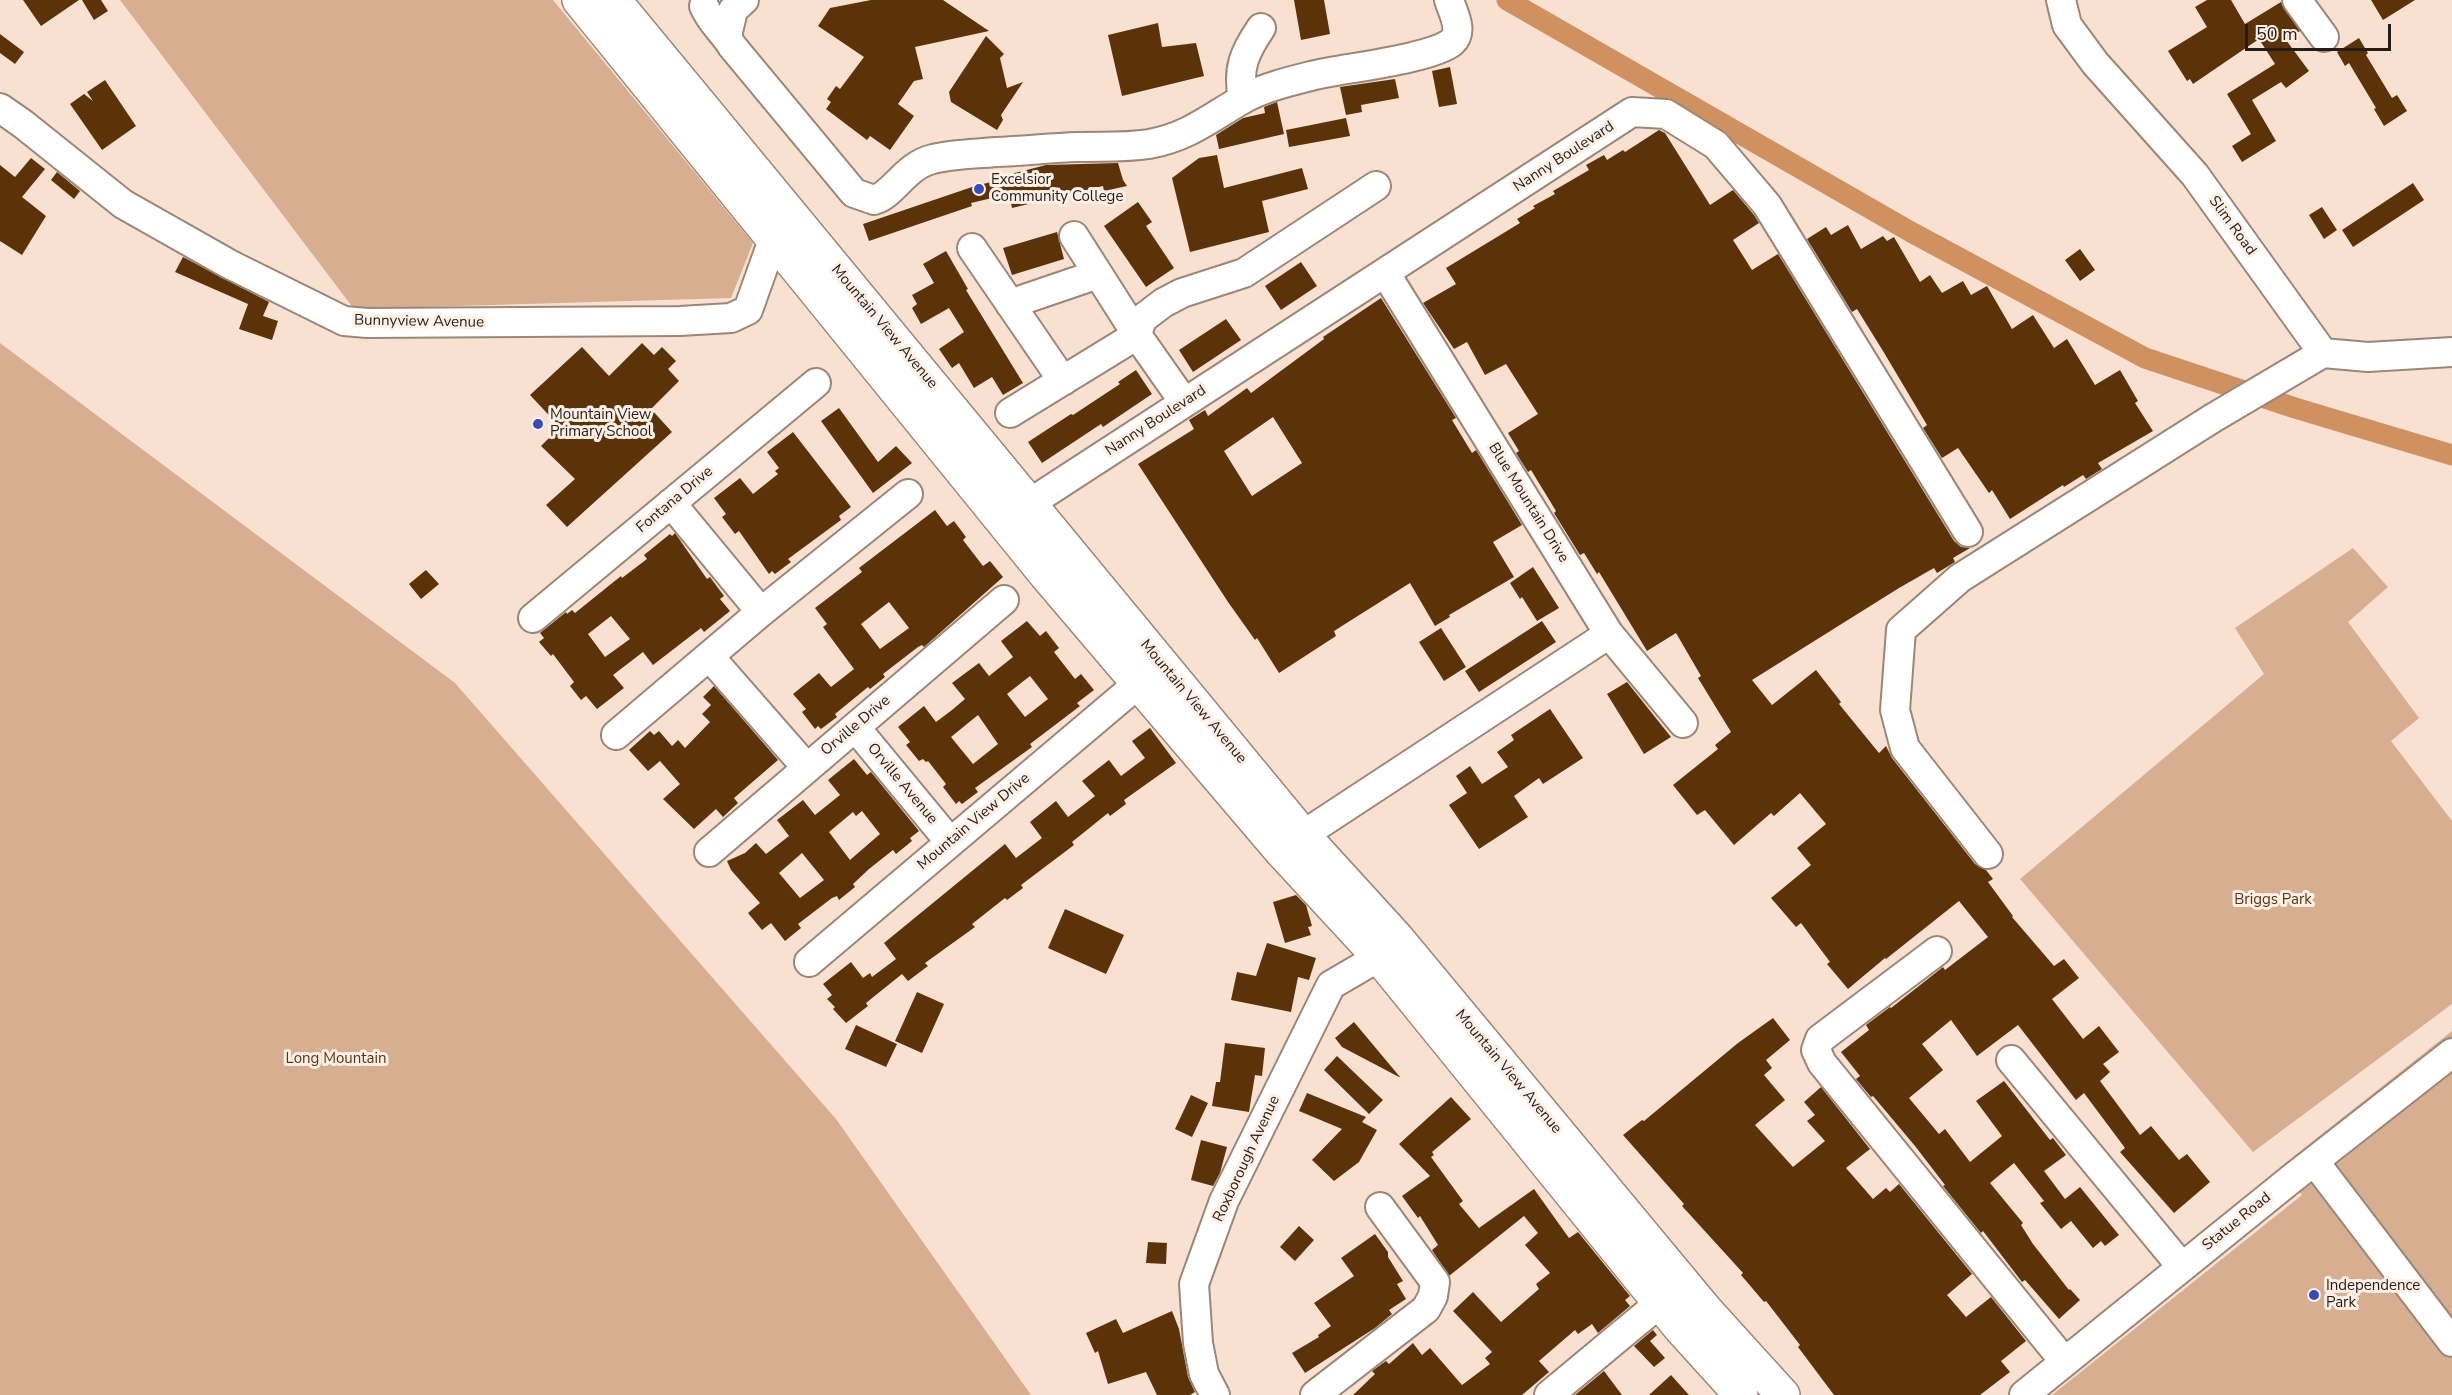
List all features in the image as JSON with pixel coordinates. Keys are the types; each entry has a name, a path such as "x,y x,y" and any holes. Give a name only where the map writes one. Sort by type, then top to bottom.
{"main road":[{"name":"Mountain View Avenue","path":"579,0 774,237 1071,579 1270,815 1281,851 1379,957 1661,1302 1693,1319 1783,1395"},
{"name":"Mountain View Avenue","path":"624,3 1030,503 1071,579 1139,683 1270,815 1303,835 1397,938 1693,1319 1741,1395"}],"street":[{"path":"700,3 734,15 854,192 868,199 879,199 904,174 930,159 1069,147 1122,148 1152,143 1174,138 1197,128 1242,99 1265,88 1316,75 1396,60 1446,46 1453,41 1458,28 1449,0"},
{"name":"Slim Road","path":"2061,0 2067,25 2095,63 2195,175 2323,353"},
{"path":"2297,0 2324,36"},
{"path":"1242,99 1239,80 1245,51 1261,28"},
{"name":"Bunnyview Avenue","path":"0,108 123,204 229,264 344,321 512,324 732,318 748,310 774,237"},
{"name":"Nanny Boulevard","path":"1030,503 1386,274 1632,112 1666,114 1716,145 1767,205 1968,532"},
{"path":"1010,412 1137,335 1142,319 1163,303 1182,293 1244,273 1376,186"},
{"path":"1074,236 1137,335 1184,402"},
{"path":"972,248 1063,381"},
{"path":"1010,304 1098,274"},
{"name":"Blue Mountain Drive","path":"1386,274 1609,634 1683,723"},
{"path":"1988,854 1905,748 1895,710 1901,630 1960,578 2213,418 2323,353 2368,357 2452,352"},
{"name":"Fontana Drive","path":"533,618 816,383"},
{"path":"616,735 761,612 908,494"},
{"path":"671,503 761,612"},
{"name":"Orville Drive","path":"709,852 1004,600"},
{"path":"1303,835 1609,634"},
{"path":"709,656 807,768"},
{"name":"Mountain View Drive","path":"809,962 1139,683"},
{"name":"Orville Avenue","path":"855,727 950,842"},
{"path":"1937,951 1820,1039 1816,1050 1822,1063 2064,1361"},
{"name":"Roxborough Avenue","path":"1215,1395 1204,1374 1198,1343 1194,1284 1224,1201 1331,985 1379,957"},
{"name":"Statue Road","path":"2024,1395 2290,1180 2452,1053"},
{"path":"2011,1060 2182,1267"},
{"path":"2314,1161 2452,1342"},
{"path":"1315,1395 1426,1310 1433,1296 1435,1282 1380,1207"},
{"path":"1549,1395 1661,1302"}],"green space":[{"path":"120,0 553,0 753,243 731,298 354,309"},
{"name":"Long Mountain","path":"0,343 455,683 836,1119 1031,1395 0,1395"},
{"name":"Briggs Park","path":"2353,548 2388,587 2348,622 2419,718 2391,741 2452,821 2452,1004 2253,1152 2020,879 2264,674 2235,628"},
{"name":"Independence Park","path":"2452,1031 2452,1395 2052,1395 2302,1195 2279,1168"}],"building":[{"path":"23,0 79,0 41,26"},
{"path":"82,0 101,0 108,11 94,20"},
{"path":"871,0 943,0 989,31 915,47 923,79 914,81 898,104 914,116 890,150 870,136 867,140 826,109 831,102 827,99 836,86 840,89 864,57 818,26 830,8"},
{"path":"1294,0 1324,0 1330,34 1301,40"},
{"path":"2207,0 2231,0 2245,24 2281,2 2300,31 2286,40 2309,71 2286,88 2281,82 2252,100 2276,141 2242,162 2232,146 2251,134 2227,94 2275,64 2259,39 2193,84 2190,79 2187,81 2168,51 2207,27 2195,7"},
{"path":"2371,0 2415,0 2383,20"},
{"path":"1158,23 1162,47 1196,43 1204,76 1122,96 1108,35"},
{"path":"0,34 24,52 15,64 0,53"},
{"path":"986,36 1004,54 1000,58 1007,88 1023,82 1001,115 1003,120 997,130 951,102 949,92"},
{"path":"2359,38 2368,53 2366,55 2392,98 2397,95 2407,111 2384,126 2349,63 2345,66 2337,52"},
{"path":"1450,67 1457,104 1439,107 1432,71"},
{"path":"1395,79 1399,98 1361,105 1362,112 1346,115 1340,87"},
{"path":"105,80 136,126 102,150 70,104 84,94 93,101 87,92"},
{"path":"1277,102 1284,134 1219,149 1216,135 1243,118 1265,113 1264,107"},
{"path":"1346,118 1350,136 1289,147 1286,130"},
{"path":"1659,130 1665,133 1710,205 1733,190 1754,215 1759,223 1733,240 1752,270 1778,254 1954,541 1961,547 1970,548 1953,558 1955,562 1937,573 1934,568 1899,588 1752,680 1772,705 1816,670 1841,702 1839,704 1879,753 1886,746 1892,758 1975,864 1986,870 1993,879 1988,882 2012,917 2054,966 2064,959 2079,978 2052,999 2083,1039 2099,1026 2119,1052 2103,1064 2110,1072 2100,1081 2140,1135 2151,1126 2179,1160 2187,1154 2210,1182 2174,1213 2120,1152 2125,1148 2084,1093 2076,1100 2018,1025 1977,1056 1951,1020 1922,1044 1943,1070 1909,1098 1939,1134 1945,1129 1970,1162 2002,1136 1976,1101 2004,1081 2050,1140 2053,1138 2066,1155 2044,1171 2065,1199 2080,1187 2119,1235 2105,1246 2101,1241 2093,1248 2071,1221 2061,1229 2040,1203 2044,1201 2014,1163 1990,1183 2023,1223 2021,1225 2033,1244 2069,1290 2080,1300 2059,1319 2025,1280 2022,1282 1983,1231 1981,1233 1943,1186 1945,1185 1915,1146 1856,1079 1860,1076 1841,1052 1869,1030 1866,1025 1943,967 1945,970 1988,937 1959,901 1848,989 1827,964 1830,962 1801,923 1796,927 1771,898 1811,865 1797,848 1826,824 1800,793 1774,816 1771,813 1734,845 1705,810 1697,815 1673,785 1718,749 1715,745 1731,732 1698,678 1701,676 1676,633 1647,651 1599,572 1597,574 1584,553 1580,555 1531,470 1528,472 1516,453 1519,451 1508,433 1538,414 1506,364 1485,375 1467,342 1454,349 1423,303 1456,284 1446,268 1520,223 1517,219 1535,208 1533,206 1555,194 1553,191 1589,170 1586,165 1604,155 1607,160 1623,150 1625,152"},
{"path":"1217,155 1224,188 1302,168 1308,189 1262,201 1269,232 1190,252 1172,178 1199,158"},
{"path":"31,158 45,169 22,197 46,216 22,255 0,241 0,165 15,177"},
{"path":"1118,163 1127,186 1104,191 1103,186 1012,208 1009,194 971,203 972,206 869,241 863,224 975,186 1007,178 1007,175 1046,165"},
{"path":"57,172 80,191 74,199 51,180"},
{"path":"2413,183 2424,200 2353,247 2342,230"},
{"path":"1138,202 1152,222 1146,226 1174,268 1146,287 1104,226"},
{"path":"2322,207 2337,230 2324,239 2309,215"},
{"path":"1848,225 1861,249 1883,236 1887,241 1894,237 1920,282 1930,275 1942,293 1963,281 1971,295 1987,286 2012,329 2033,315 2054,348 2067,339 2095,385 2120,370 2138,401 2135,403 2153,431 2098,463 2102,469 2086,479 2083,475 2064,487 2063,485 2010,519 1992,490 1989,493 1958,448 1942,458 1923,428 1927,425 1883,351 1857,309 1852,312 1807,239 1826,227 1831,235"},
{"path":"1057,232 1064,259 1012,275 1003,248"},
{"path":"2080,249 2095,270 2080,281 2065,260"},
{"path":"946,251 968,289 966,290 1023,383 1003,395 992,377 974,388 959,363 952,368 939,349 964,332 949,308 921,324 912,308 917,304 912,295 934,283 923,264"},
{"path":"183,257 269,302 263,316 278,321 272,340 239,329 248,304 175,272"},
{"path":"1301,262 1317,286 1281,310 1265,286"},
{"path":"1381,298 1456,418 1452,420 1472,453 1476,450 1522,525 1493,542 1514,577 1449,615 1450,617 1435,626 1410,583 1334,631 1336,636 1279,673 1257,638 1255,640 1228,602 1138,464 1194,429 1189,420 1205,410 1208,416 1247,388 1251,393 1324,339 1323,337","holes":["1273,417 1302,463 1252,496 1224,451"]},
{"path":"1226,319 1241,340 1193,372 1179,350"},
{"path":"642,343 654,355 662,347 676,361 668,369 679,381 651,409 672,432 567,527 546,505 575,479 541,446 560,427 530,395 582,347 609,376"},
{"path":"1136,370 1152,394 1103,427 1101,424 1042,463 1028,442 1120,384 1118,382"},
{"path":"839,408 878,462 896,446 912,463 873,493 821,421"},
{"path":"793,432 851,507 839,516 841,520 788,559 791,562 775,574 772,571 769,574 739,531 735,534 722,517 726,514 714,498 740,478 753,494 778,474 775,471 779,468 767,452"},
{"path":"935,510 947,526 954,521 966,537 963,540 983,566 990,561 1003,577 924,647 922,645 918,647 883,674 885,677 870,689 868,687 835,714 837,717 821,729 818,726 815,729 802,712 806,709 793,694 819,673 831,687 854,669 823,627 827,624 815,608 862,572 859,568","holes":["889,602 909,628 880,649 861,624"]},
{"path":"675,533 707,579 710,577 724,596 720,599 730,611 704,632 701,628 653,665 643,652 613,675 624,688 597,709 586,696 581,700 570,686 574,682 553,654 551,656 539,642 544,638 540,633 566,612 567,614 572,610 575,613 621,576 622,578 647,559 644,555 670,534 672,536","holes":["611,616 630,639 605,657 588,634"]},
{"path":"1533,567 1559,608 1537,621 1510,583"},
{"path":"426,570 439,584 421,599 409,584"},
{"path":"1027,621 1040,636 1046,631 1059,648 1054,652 1075,679 1081,674 1094,690 1077,703 1080,706 1030,744 1032,747 975,788 978,792 962,804 959,801 956,804 943,787 946,784 928,761 923,759 919,761 906,745 910,742 898,727 924,706 936,722 952,710 965,699 952,683 979,663 989,676 1013,657 1001,641","holes":["1030,676 1048,699 1025,717 1007,694","978,715 998,744 973,764 951,737"]},
{"path":"1542,621 1556,642 1479,692 1465,671"},
{"path":"1441,628 1466,667 1444,681 1419,642"},
{"path":"1627,682 1671,737 1644,754 1607,694"},
{"path":"714,686 778,760 734,798 738,803 723,817 716,809 694,829 663,799 680,784 660,761 648,771 629,750 650,731 654,735 659,731 672,746 678,740 685,748 710,722 702,714 711,705 703,697"},
{"path":"1550,709 1583,758 1543,784 1539,778 1514,796 1528,817 1479,849 1449,805 1467,793 1456,776 1470,766 1482,784 1508,767 1497,752 1514,740 1511,735"},
{"path":"1150,728 1176,763 1124,800 1126,804 1110,816 1108,813 1072,842 1074,845 1021,885 1023,888 1007,900 1005,898 972,924 975,927 925,963 928,966 908,981 902,974 866,1003 868,1006 846,1023 833,1009 835,1007 827,999 832,995 823,984 851,962 863,978 870,973 872,977 896,959 884,943 1005,844 1016,858 1042,838 1030,822 1056,801 1068,817 1095,796 1082,781 1109,760 1121,776 1145,758 1132,741"},
{"path":"854,759 867,775 871,772 919,831 910,838 912,841 896,854 893,850 869,869 853,884 855,887 839,900 837,896 832,898 798,924 801,928 785,941 771,923 762,930 748,913 760,903 731,870 727,861 745,853 756,843 766,854 789,836 777,820 803,800 815,815 840,795 828,780","holes":["862,811 880,834 850,860 829,832 853,812 856,816","802,853 824,880 800,898 779,873"]},
{"path":"1296,895 1306,905 1312,926 1308,927 1311,935 1285,943 1273,902"},
{"path":"1065,909 1124,935 1106,974 1048,948"},
{"path":"1267,943 1316,958 1309,980 1298,977 1291,1012 1231,1000 1237,972 1256,976"},
{"path":"917,992 944,1004 922,1053 895,1041"},
{"path":"1773,1018 1790,1040 1766,1060 1772,1068 1764,1075 1785,1100 1755,1125 1793,1167 1825,1141 1807,1121 1815,1115 1804,1102 1821,1087 1870,1149 1846,1168 1873,1199 1886,1188 1890,1192 1899,1184 1972,1274 1947,1295 1966,1317 1991,1297 2026,1341 2001,1361 2010,1372 1980,1395 1834,1395 1766,1301 1764,1302 1741,1275 1743,1273 1682,1206 1684,1204 1623,1135 1642,1120 1644,1121 1738,1043"},
{"path":"1354,1022 1400,1077 1342,1047 1335,1038"},
{"path":"856,1025 897,1044 886,1067 845,1049"},
{"path":"1225,1043 1265,1048 1262,1076 1255,1075 1249,1112 1212,1106 1216,1082 1220,1082"},
{"path":"1337,1056 1383,1100 1369,1114 1324,1070"},
{"path":"1307,1093 1366,1117 1362,1122 1377,1130 1359,1162 1334,1181 1312,1160 1342,1129 1299,1111"},
{"path":"1191,1095 1208,1103 1192,1137 1175,1129"},
{"path":"1451,1097 1471,1119 1432,1152 1434,1155 1431,1157 1463,1201 1459,1204 1479,1228 1534,1189 1569,1238 1578,1232 1630,1296 1625,1300 1630,1306 1598,1333 1592,1324 1578,1334 1575,1330 1539,1361 1549,1372 1522,1395 1353,1395 1375,1374 1372,1371 1386,1361 1389,1364 1413,1343 1422,1355 1430,1348 1462,1385 1490,1364 1485,1358 1492,1352 1453,1311 1473,1292 1501,1322 1539,1289 1536,1284 1550,1273 1525,1245 1538,1233 1524,1216 1449,1276 1432,1250 1438,1245 1420,1216 1418,1218 1402,1196 1430,1176 1399,1144"},
{"path":"1201,1140 1227,1147 1220,1173 1213,1186 1191,1180"},
{"path":"1299,1226 1314,1240 1295,1261 1280,1247"},
{"path":"1375,1234 1388,1252 1388,1257 1403,1281 1397,1284 1406,1299 1389,1310 1392,1314 1375,1328 1305,1373 1292,1353 1319,1337 1318,1335 1331,1326 1314,1303 1354,1276 1341,1258"},
{"path":"1148,1242 1167,1243 1166,1264 1146,1263"},
{"path":"1172,1311 1179,1329 1188,1377 1195,1392 1190,1395 1157,1395 1146,1372 1108,1384 1098,1351 1095,1353 1086,1333 1116,1319 1123,1333"},
{"path":"1653,1330 1657,1335 1650,1341 1665,1358 1654,1367 1634,1346"},
{"path":"1604,1371 1622,1395 1575,1395"},
{"path":"1671,1375 1689,1395 1649,1395"}],"waterway":[{"path":"1507,0 1911,232 2145,358 2295,408 2452,455"}],"place":[{"name":"Excelsior Community College","path":"979,189"},
{"name":"Mountain View Primary School","path":"538,424"},
{"name":"Independence Park","path":"2314,1295"}]}
